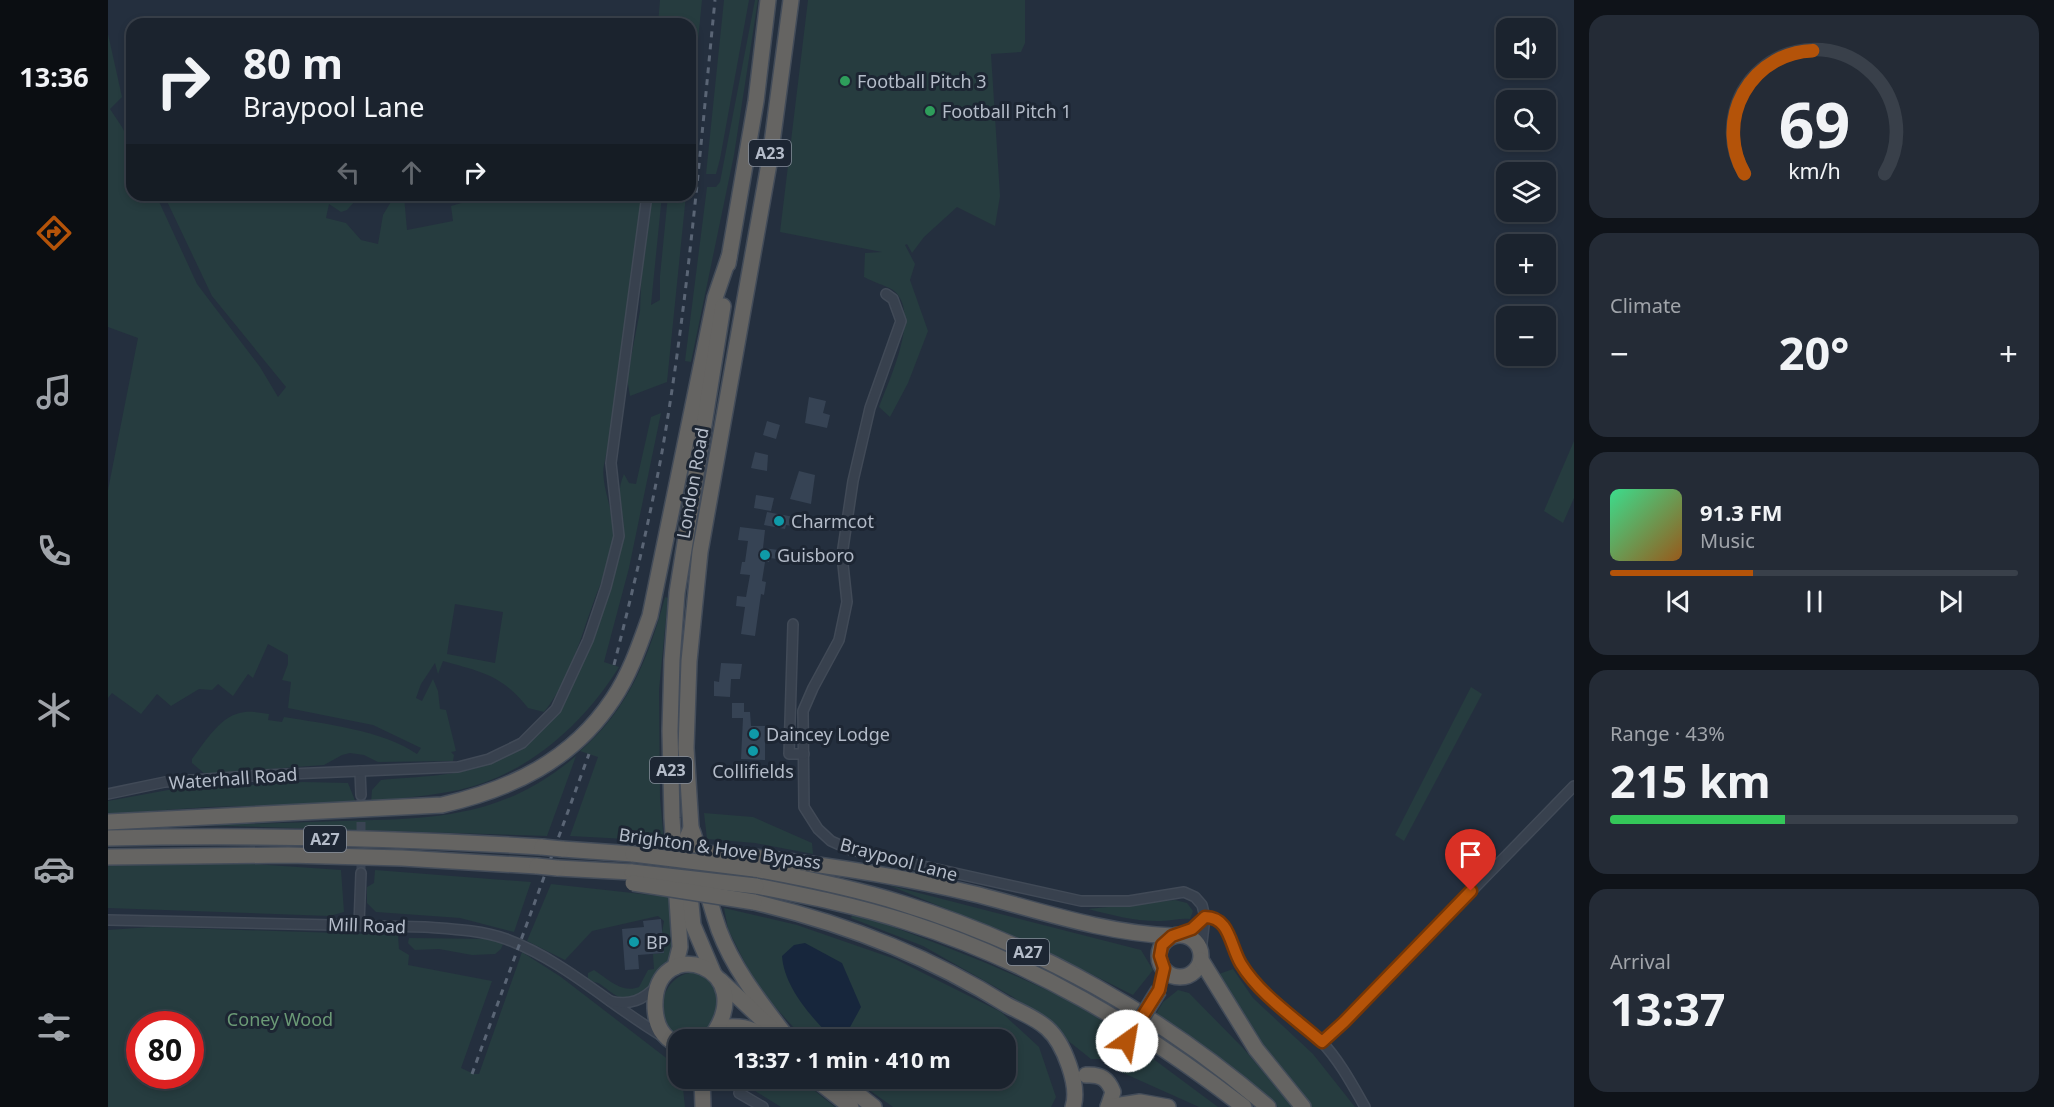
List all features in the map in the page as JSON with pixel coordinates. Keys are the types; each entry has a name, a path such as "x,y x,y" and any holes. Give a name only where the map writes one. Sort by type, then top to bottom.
{"highway":[{"name":"London Road","path":"675,967 681,947 672,807 670,731 677,593 729,257 756,101 768,0"},
{"name":"London Road","path":"715,975 693,925 685,843 691,828 686,748 689,661 698,562 770,158 791,0"},
{"path":"108,822 442,805 512,785 545,766 568,748 613,699 635,657 650,616 715,298 729,257"},
{"path":"691,828 698,843 700,865 711,902 731,957 753,993 781,1029"},
{"name":"Brighton & Hove Bypass","path":"108,838 188,836 432,840 633,854 690,852 754,863 902,903 1007,942 1072,974 1141,1014 1180,1039 1268,1107"},
{"name":"Brighton & Hove Bypass","path":"108,857 322,856 537,866 632,877 756,886 854,907 906,922 1008,961 1114,1016 1163,1047 1244,1107"},
{"name":"A27","path":"754,863 863,871 980,895 1097,928 1176,936"},
{"name":"A27","path":"632,877 802,914 900,948 950,971 1047,1028 1065,1058 1073,1102"},
{"path":"1159,990 1164,968 1160,950 1167,940 1176,936 1193,939 1256,1049 1303,1107"},
{"path":"1110,1102 1116,1059 1159,990 1178,976 1195,971 1201,955"},
{"path":"668,1039 664,1037 656,1017 655,1004 659,984 675,967 696,964 715,975 773,1029"},
{"path":"1164,968 1178,976"},
{"path":"715,975 724,991 724,999 715,1029"},
{"name":"A27","path":"1027,1017 1049,1042 1061,1067 1066,1091 1073,1102"},
{"path":"729,1029 738,1026 747,1029"},
{"path":"1073,1102 1086,1076 1116,1059"},
{"path":"1086,1076 1103,1077 1110,1084 1110,1102"},
{"path":"702,1089 703,1107"},
{"path":"828,1089 851,1107"},
{"path":"851,1089 874,1107"},
{"path":"1110,1102 1140,1102 1168,1107"}],"street":[{"name":"Waterhall Road","path":"108,794 165,782 458,767 489,759 522,743 556,709 588,640 606,587 619,536 611,463 646,201"},
{"name":"Braypool Lane","path":"886,294 893,299 901,321 870,408 856,466 842,555 847,602 839,640 803,711 804,807 818,829 831,841 851,850 1081,902 1129,901 1184,892 1198,900 1205,917 1215,917 1225,926 1234,951 1254,980 1322,1042 1346,1074 1365,1107"},
{"path":"793,624 789,754 804,754"},
{"path":"360,771 361,795"},
{"path":"1322,1042 1574,786"},
{"path":"359,925 361,873"},
{"path":"1176,936 1197,926 1205,917"},
{"path":"1201,955 1205,917"},
{"name":"Mill Road","path":"108,920 457,929 506,939 547,959 664,1037"},
{"path":"608,1000 632,1003 648,995 659,984"},
{"path":"739,1093 763,1107"}],"green space":[{"path":"660,0 702,0 696,61 696,18 658,18"},
{"path":"724,0 749,0 720,159 716,174 706,174"},
{"path":"755,0 758,0 734,155 691,362 685,361 707,187 716,187 720,182"},
{"path":"808,0 1025,0 1025,43 1021,52 991,54 1000,196 995,226 957,207 924,237 912,253 907,244 905,245 915,264 910,280 928,331 908,383 890,417 879,407 901,347 904,314 901,300 893,290 864,277 865,253 882,252 780,232"},
{"path":"108,34 122,97 110,109 126,135 126,201 159,201 197,284 260,367 278,397 286,387 212,296 167,201 355,201 347,210 341,212 329,204 326,218 346,223 361,240 378,244 383,215 391,201 404,201 407,230 453,221 451,206 468,201 643,201 617,398 603,473 614,527 613,544 574,659 561,686 544,712 528,708 509,688 490,676 443,661 438,674 435,663 421,684 416,698 422,701 433,679 438,691 440,709 446,710 456,751 451,752 454,755 453,761 378,762 364,755 350,753 324,765 205,774 192,763 192,759 221,723 236,714 245,712 269,714 268,720 282,722 284,717 353,729 387,739 417,754 421,748 373,725 288,708 291,682 282,680 288,664 288,655 268,644 253,678 248,674 233,696 218,684 212,690 199,689 171,706 157,694 141,714 112,693 108,698 108,490 138,338 108,327","holes":["455,604 503,612 495,663 447,654"]},
{"path":"649,201 661,201 651,305 660,300 667,201 685,201 667,382 630,396 627,378 640,311 642,259"},
{"path":"661,413 629,568 604,662 619,667 605,688 571,727 530,760 508,772 484,783 459,790 371,802 372,790 381,780 455,773 498,760 531,739 558,712 590,644 614,574 624,529 620,491 624,474 629,483 636,484 651,417"},
{"path":"1574,441 1574,498 1563,523 1544,511"},
{"path":"665,597 668,598 659,690 660,798 664,841 570,836 598,757 580,751 611,718 635,681 652,641"},
{"path":"1471,687 1482,694 1404,841 1395,835"},
{"path":"576,756 547,836 198,825 405,819 465,811 493,804 521,792 548,777"},
{"path":"303,782 348,783 356,803 209,807 108,814 108,801 168,790"},
{"path":"704,813 753,817 812,843 813,854 755,843 707,839"},
{"path":"239,863 341,870 344,912 330,916 108,908 108,865"},
{"path":"375,870 531,882 514,932 460,918 376,912 367,903 367,887 374,883"},
{"path":"551,884 669,897 675,934 674,950 662,972 646,991 632,999 621,998 588,979 588,973 594,970 627,989 639,987 648,970 654,969 653,954 664,953 662,932 664,921 658,916 592,931 565,960 527,941"},
{"path":"888,885 1141,950 1153,970 1133,995 1025,941"},
{"path":"1175,900 1187,903 1193,911 1190,919 1143,920 1088,909"},
{"path":"724,908 797,925 895,959 1001,1012 1039,1047 1056,1097 1051,1107 893,1107 868,1089 1016,1089 1016,1029 795,1029 757,987 728,929"},
{"path":"853,913 936,943 1020,978 1070,1002 1117,1031 1101,1059 1091,1059 1013,997 923,946 851,918"},
{"name":"Coney Wood","path":"151,927 398,935 399,949 409,955 408,965 492,981 461,1068 474,1074 479,1074 522,952 561,977 668,1059 668,1089 683,1089 685,1107 108,1107 108,930"},
{"path":"409,938 491,939 502,941 503,944 495,954 472,955 439,949 415,950 408,943"},
{"path":"1233,969 1253,998 1313,1054 1355,1107 1312,1107 1250,1028 1216,975"},
{"path":"693,972 703,975 712,982 717,990 716,1019 708,1029 668,1029 662,1012 665,994 669,986 683,975"},
{"path":"1178,990 1189,993 1243,1048 1293,1107 1278,1107 1247,1079 1156,1014 1163,1002"},
{"path":"1137,1044 1152,1058 1218,1107 1199,1107 1121,1072"},
{"path":"752,1089 812,1089 835,1107 781,1107"}],"water":[{"path":"805,943 842,963 861,1007 849,1029 823,1029 804,1007 787,977 782,956 794,945"}],"building":[{"path":"809,397 826,401 823,413 830,415 827,428 805,423"},
{"path":"767,421 780,425 776,439 763,435"},
{"path":"755,452 768,455 767,471 751,468"},
{"path":"799,471 815,475 811,504 790,499"},
{"path":"756,495 774,498 771,511 754,508"},
{"name":"Charmcot","path":"767,512 794,517 792,526 786,525 785,529 764,525"},
{"path":"740,527 765,530 763,548 786,551 784,560 770,558 769,562 765,562 762,581 766,582 764,595 761,594 755,636 741,634 745,607 736,606 737,596 746,597 750,575 740,574 742,562 745,562 748,541 738,540"},
{"path":"721,663 742,664 740,679 731,679 730,697 714,696 714,681 719,682"},
{"path":"732,703 744,703 744,712 750,712 751,726 765,726 765,760 741,759 743,718 732,718"},
{"path":"661,919 664,953 638,955 639,969 625,970 622,929 644,927 643,921"}],"tunnel":[{"path":"361,795 361,873"}],"railway":[{"path":"696,195 715,0"},
{"path":"614,665 634,585 662,452 679,339 695,201"},
{"path":"472,1074 589,754"}],"place":[{"name":"Football Pitch 3","path":"845,81"},
{"name":"Football Pitch 1","path":"930,111"},
{"name":"Charmcot","path":"779,521"},
{"name":"Guisboro","path":"765,555"},
{"name":"Daincey Lodge","path":"754,734"},
{"name":"Collifields","path":"753,751"},
{"name":"BP","path":"634,942"}],"route":[{"path":"1127,1041 1159,990 1164,968 1160,956 1162,945 1172,936 1181,935 1197,926 1205,917 1215,917 1221,921 1228,932 1234,951 1254,980 1322,1042 1471,891"}]}
